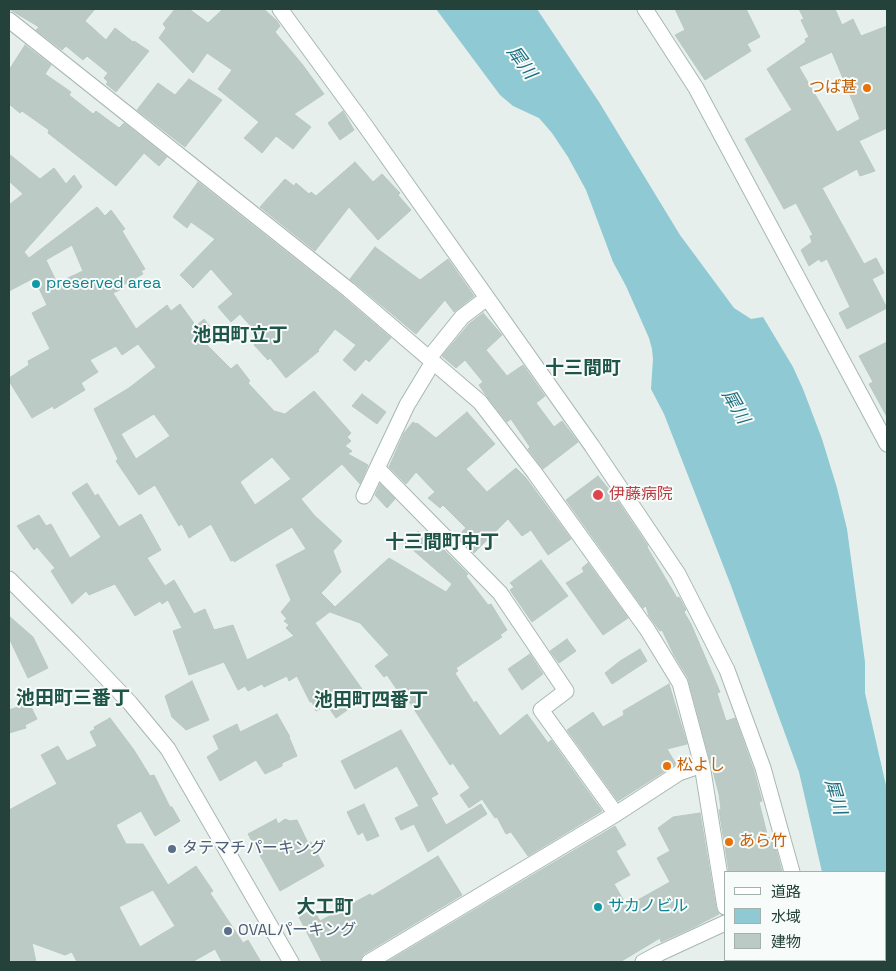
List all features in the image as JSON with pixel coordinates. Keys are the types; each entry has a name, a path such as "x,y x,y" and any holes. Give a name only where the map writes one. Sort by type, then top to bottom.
{"street":[{"path":"280,9 592,446 678,574 727,670 763,768 792,871"},
{"path":"645,9 696,88 887,444"},
{"path":"9,20 310,259 480,402 534,472 647,629 680,683 702,765 724,902"},
{"path":"364,496 407,405 431,360 462,317 487,298"},
{"path":"378,469 500,593 566,692 541,710 616,814"},
{"path":"9,579 116,688 168,748 291,962"},
{"path":"369,962 616,814 679,772 702,765"},
{"path":"643,962 724,923"}],"water":[{"name":"犀川","path":"436,9 537,9 599,102 680,235 734,308 751,319 763,317 793,367 803,389 822,439 847,529 865,662 865,693 887,790 887,962 843,962 886,961 886,871 822,871 799,772 730,583 664,414 651,389 653,359 649,338 613,262 586,190 568,157 539,118 513,106 500,95"}],"building":[{"path":"9,9 95,9 85,21 106,40 115,28 133,42 149,51 116,92 106,84 108,82 104,78 108,73 87,56 83,60 66,46 62,50 36,30 39,27"},
{"path":"175,9 189,9 208,23 223,9 264,9 277,21 280,26 275,32 324,94 294,114 311,127 293,149 276,136 262,153 244,138 259,122 218,89 232,70 207,53 193,73 159,38 166,28 163,24"},
{"path":"675,9 746,9 760,37 747,44 751,51 705,80 675,35 685,30"},
{"path":"799,9 835,9 842,25 853,19 861,36 887,26 887,128 859,141 875,171 860,176 857,169 822,188 864,264 876,258 884,273 872,279 887,308 847,329 839,313 850,307 827,259 821,262 819,259 809,266 801,250 812,242 810,236 813,235 796,203 784,209 745,139 792,110 767,69 806,42 805,39 809,37 801,20 804,19","holes":["832,52 860,119 837,132 799,67"]},
{"path":"25,45 51,65 45,74 71,92 69,95 93,114 96,111 119,128 124,123 167,157 159,166 144,153 116,186 48,133 49,130 22,111 20,113 9,104 9,70"},
{"path":"189,79 222,100 185,147 137,110 158,83 175,95"},
{"path":"343,111 354,130 340,140 328,123"},
{"path":"9,154 40,179 54,168 66,184 74,175 82,187 24,252 29,258 97,207 105,216 111,210 125,229 122,231 145,269 141,271 143,274 123,285 124,288 113,293 136,329 167,305 171,311 180,304 196,326 204,319 216,335 207,345 231,369 237,364 250,381 248,383 274,411 285,414 314,391 351,433 347,437 351,441 345,446 352,451 348,454 368,465 360,484 342,464 301,499 314,515 342,541 333,551 341,572 321,593 335,607 389,558 446,592 452,584 405,543 418,531 436,549 439,547 444,550 468,574 466,576 488,605 491,604 507,630 500,635 502,637 456,668 458,671 455,673 474,703 476,701 500,736 527,714 548,743 551,740 602,811 528,856 511,832 506,834 497,817 495,818 482,799 469,808 460,795 470,788 453,763 450,765 403,692 400,694 387,675 384,677 375,666 389,655 360,623 331,611 315,623 367,696 336,718 327,705 316,711 297,676 289,681 287,676 264,687 262,684 248,691 245,686 238,690 224,662 189,675 173,631 182,628 168,600 162,604 160,601 135,616 115,584 89,595 86,591 72,604 51,571 55,568 37,547 34,550 17,526 39,515 46,526 51,524 70,558 101,537 72,493 87,483 95,496 98,494 119,527 141,514 161,550 147,558 165,586 174,580 194,614 205,609 214,630 233,625 247,660 294,636 286,628 289,625 284,621 287,619 281,612 291,600 276,565 306,549 292,527 234,562 234,560 231,561 211,524 189,538 182,524 179,526 155,485 139,495 116,461 118,459 94,409 129,388 156,367 138,344 122,355 116,346 90,360 98,372 81,383 85,390 54,409 53,406 32,418 9,378 29,365 28,361 50,349 32,313 47,305 34,278 9,291 9,205 23,194 9,181","holes":["72,245 83,271 57,283 46,260","154,414 170,436 136,459 121,434","272,457 291,479 255,505 240,482"]},
{"path":"355,162 373,182 382,174 400,193 398,195 411,210 378,240 349,207 315,251 260,207 285,179 294,186 296,183 309,194 311,192 316,196"},
{"path":"198,182 343,297 391,338 369,362 366,359 355,371 343,360 356,345 335,329 319,351 286,378 270,358 268,360 254,345 261,338 240,314 231,322 218,307 233,294 211,269 193,288 180,275 215,239 191,222 187,228 173,217"},
{"path":"375,247 420,280 448,259 474,296 454,312 445,300 416,334 350,279"},
{"path":"483,313 502,335 486,350 507,376 523,365 545,396 536,403 554,427 562,421 578,442 543,469 528,449 530,447 511,419 507,422 485,394 479,385 483,382 465,360 456,368 442,356 469,324"},
{"path":"887,342 887,417 869,384 873,382 859,356"},
{"path":"362,394 386,412 377,424 352,406"},
{"path":"467,412 495,444 466,469 487,492 516,468 526,478 571,539 548,555 531,530 522,536 508,519 474,553 457,536 466,528 443,505 440,508 428,498 435,492 416,472 406,484 389,467 404,433 413,422 436,438"},
{"path":"598,476 615,497 648,546 677,598 679,597 720,692 717,693 726,721 735,718 754,771 762,801 759,802 768,838 773,837 782,871 729,871 719,810 721,809 719,794 688,678 662,630 660,631 649,616 646,606 643,608 566,500"},
{"path":"380,484 395,499 387,508 375,495"},
{"path":"541,560 568,596 532,622 510,590 514,587 510,583"},
{"path":"588,563 628,618 603,635 566,583 584,572 582,568"},
{"path":"9,616 33,637 48,668 28,678 9,638"},
{"path":"567,639 576,651 559,663 550,651"},
{"path":"640,649 647,661 612,684 605,673"},
{"path":"530,654 543,674 522,690 508,669"},
{"path":"192,681 209,720 186,730 172,717 165,696"},
{"path":"669,684 687,744 667,749 676,764 618,801 567,730 593,712 603,727 624,715 623,711"},
{"path":"29,703 37,719 25,725 26,728 9,733 9,710"},
{"path":"277,714 290,737 297,756 265,774 256,760 220,781 207,757 219,749 213,736 237,724 240,732"},
{"path":"110,718 134,750 150,776 154,775 170,807 172,807 180,821 155,836 141,811 116,825 126,844 143,844 168,885 196,866 213,891 210,893 243,943 248,940 261,962 222,962 215,949 192,962 77,962 72,952 65,955 32,943 36,962 9,962 9,810 57,784 41,755 58,746 67,761 97,746 90,732 95,729 94,727","holes":["153,890 175,926 140,947 119,907"]},
{"path":"401,730 438,794 431,798 446,825 481,804 487,814 428,852 414,824 401,830 395,818 419,806 397,766 355,789 341,761"},
{"path":"364,804 379,836 367,841 363,832 358,835 347,812"},
{"path":"700,813 716,908 719,914 694,927 661,942 660,938 620,962 387,962 615,826 626,845 616,851 630,875 614,884 627,906 670,882 657,858 670,851 658,828 673,817"},
{"path":"276,819 278,824 285,819 290,821 297,820 308,843 311,842 324,866 280,891 248,834"},
{"path":"438,856 462,895 364,954 360,962 322,962 299,917 313,909 320,921 370,894 372,896"}],"place":[{"name":"つば甚","path":"867,88"},
{"name":"preserved area","path":"36,284"},
{"name":"伊藤病院","path":"598,495"},
{"name":"松よし","path":"667,766"},
{"name":"あら竹","path":"729,842"},
{"name":"タテマチパーキング","path":"172,849"},
{"name":"サカノビル","path":"598,907"},
{"name":"OVALパーキング","path":"228,931"}],"district":[{"name":"池田町立丁","path":"240,336"},
{"name":"十三間町","path":"583,369"},
{"name":"十三間町中丁","path":"442,543"},
{"name":"池田町三番丁","path":"73,699"},
{"name":"池田町四番丁","path":"371,701"},
{"name":"大工町","path":"325,908"}]}
